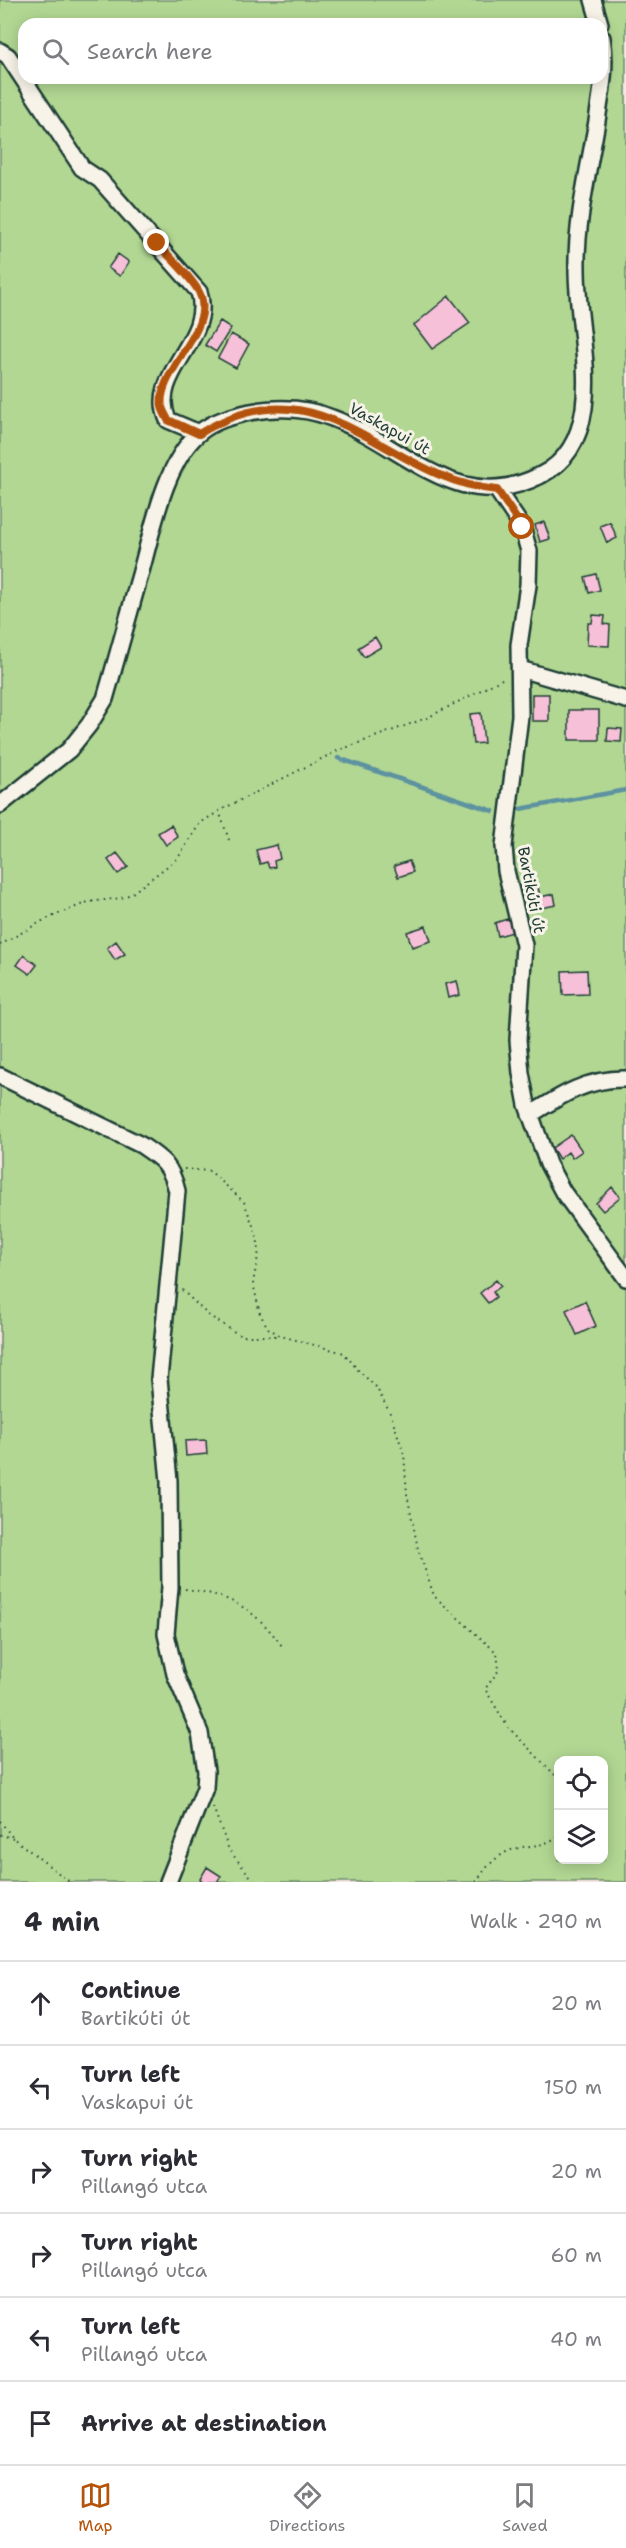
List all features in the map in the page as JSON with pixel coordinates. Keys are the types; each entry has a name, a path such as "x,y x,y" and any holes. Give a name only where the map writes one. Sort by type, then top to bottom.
{"street":[{"path":"593,0 598,18"},
{"path":"0,51 8,56 18,71"},
{"path":"26,84 82,168 100,180 199,292 204,306 201,320 164,391 162,406 168,420 199,434"},
{"name":"Vaskapui út","path":"0,805 69,750 89,725 105,699 164,493 185,449 199,434 233,416 260,410 313,412 334,418 451,482 474,488 497,490 527,482 552,470 568,453 579,431 585,383 576,268 581,218 603,84"},
{"name":"Bartikúti út","path":"497,490 522,527 529,551 520,669 520,716 504,857 524,945 518,1041 521,1073 530,1115 548,1164 563,1192 626,1278"},
{"path":"520,669 626,700"},
{"path":"0,1076 141,1145 162,1160 173,1173 177,1191 159,1379 169,1481 170,1587 166,1634 175,1674 200,1733 206,1771 205,1788 168,1882"},
{"path":"530,1115 573,1088 594,1082 626,1079"}],"path":[{"path":"0,945 55,916 88,902 131,894 178,858 200,823 219,812 337,751 429,717 520,669"},
{"path":"219,812 229,840"},
{"path":"173,1173 194,1168 210,1171 244,1202 257,1236 259,1251 253,1283 260,1314 267,1328 281,1336 344,1353 376,1387 391,1414 404,1454 407,1494 418,1549 434,1596 497,1653 499,1670 485,1689 507,1726 554,1775"},
{"path":"169,1282 183,1290 208,1315 241,1336 281,1336"},
{"path":"170,1587 201,1591 232,1601 263,1621 282,1646"},
{"path":"205,1788 229,1850 255,1882"},
{"path":"0,1821 13,1838 70,1882"},
{"path":"0,1835 13,1838"},
{"path":"476,1882 488,1864 514,1850 546,1845 554,1839"}],"green space":[{"path":"0,0 626,0 626,1882 0,1882"}],"building":[{"path":"118,254 129,262 120,276 108,268"},
{"path":"449,296 470,323 432,349 414,325"},
{"path":"220,321 231,328 216,352 205,345"},
{"path":"231,334 249,344 236,368 218,358"},
{"path":"544,522 550,539 540,542 535,525"},
{"path":"610,522 617,538 607,543 600,526"},
{"path":"596,574 600,590 589,593 585,577"},
{"path":"593,615 605,616 604,624 610,625 609,646 587,645 588,623 592,623"},
{"path":"375,637 381,647 364,657 358,648"},
{"path":"532,694 549,694 549,721 532,721"},
{"path":"569,710 599,710 599,740 569,740"},
{"path":"481,713 484,743 473,744 470,714"},
{"path":"608,728 622,729 621,742 607,741"},
{"path":"171,825 178,837 166,845 158,833"},
{"path":"277,845 280,859 274,861 275,867 269,868 267,862 260,864 256,850"},
{"path":"117,853 128,867 118,874 108,860"},
{"path":"409,861 413,872 398,877 394,866"},
{"path":"538,887 540,897 554,894 556,905 531,910 527,889"},
{"path":"510,918 513,932 498,936 495,923"},
{"path":"426,926 431,941 412,947 407,932"},
{"path":"116,941 125,954 115,960 107,948"},
{"path":"24,955 37,965 30,974 17,965"},
{"path":"587,970 588,994 563,995 562,971"},
{"path":"457,981 460,995 448,998 445,984"},
{"path":"571,1135 582,1151 572,1158 568,1152 559,1159 552,1148"},
{"path":"612,1187 620,1197 603,1211 596,1203"},
{"path":"496,1280 501,1286 493,1292 496,1297 488,1303 480,1293"},
{"path":"585,1301 596,1326 577,1335 566,1310"},
{"path":"206,1440 207,1454 186,1456 185,1441"},
{"path":"207,1867 221,1876 217,1882 204,1882 200,1879"}],"waterway":[{"path":"338,758 493,811"},
{"path":"520,809 626,790"}],"route":[{"path":"157,243 199,292 204,306 201,320 164,391 162,406 168,420 199,434 214,424 233,416 260,410 286,409 313,412 334,418 451,482 474,488 497,490 522,527"}]}
